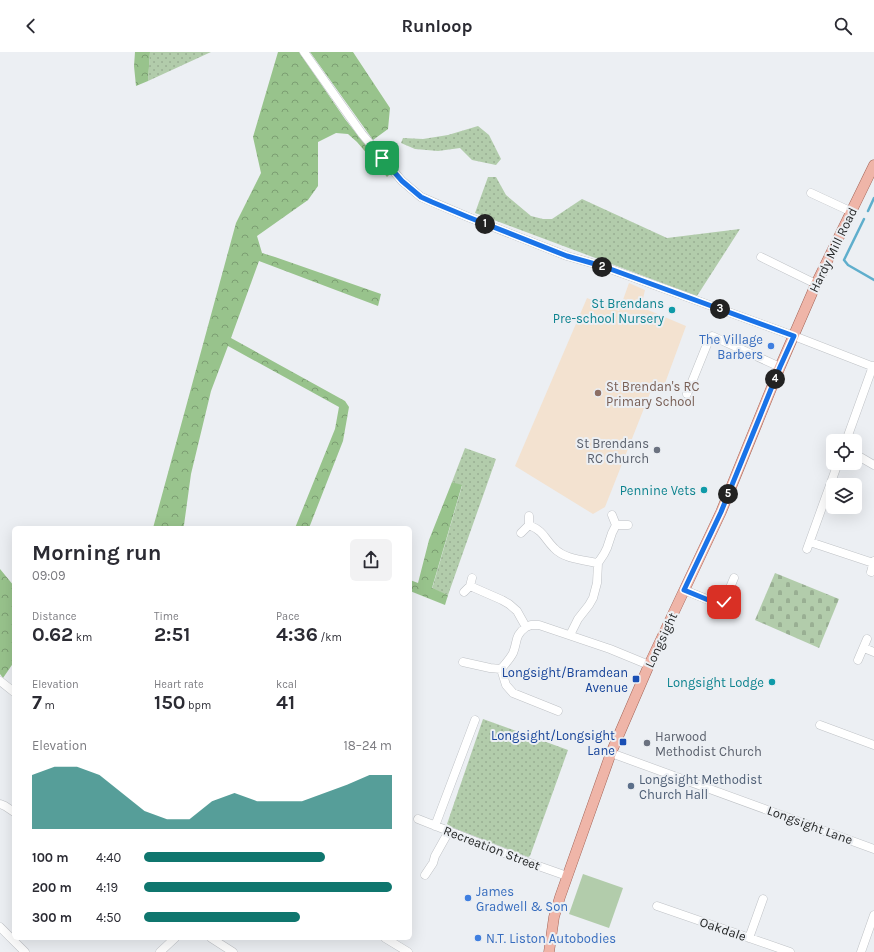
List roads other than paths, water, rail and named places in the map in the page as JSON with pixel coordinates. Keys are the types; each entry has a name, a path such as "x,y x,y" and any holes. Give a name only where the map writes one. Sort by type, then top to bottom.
{"main road":[{"name":"Hardy Mill Road","path":"794,336 816,284 874,165"},
{"name":"Longsight","path":"550,952 554,917 560,897 611,753 649,665 721,512 794,336"}],"street":[{"path":"304,52 362,134 402,181 421,197 567,256 609,269 874,366 849,434"},
{"path":"810,193 852,212"},
{"path":"761,257 816,284"},
{"path":"688,394 710,336 780,367"},
{"path":"862,458 874,465"},
{"path":"835,470 808,545 874,562 871,572"},
{"path":"570,635 578,619 593,598 597,583 598,564 607,548 616,525 612,515"},
{"path":"521,533 529,525 529,516"},
{"path":"529,525 539,530 554,549 561,554 598,564"},
{"path":"616,525 628,525"},
{"path":"684,590 718,604 722,604 734,578"},
{"path":"469,585 509,604 517,611 526,627"},
{"path":"501,669 514,651 516,639 520,632 526,627 539,625 610,649 649,665"},
{"path":"858,660 867,639"},
{"path":"864,648 874,652"},
{"path":"463,662 477,668 501,669"},
{"path":"501,669 506,685 513,693 546,703 558,711"},
{"path":"0,682 12,691"},
{"path":"436,826 475,720"},
{"path":"824,723 874,745"},
{"name":"Longsight Lane","path":"611,753 874,849"},
{"path":"0,804 12,811"},
{"name":"Recreation Street","path":"418,820 567,876"},
{"path":"425,876 449,831"},
{"path":"749,938 763,899"},
{"name":"Oakdale","path":"657,906 749,938 774,949 790,952"},
{"path":"861,952 874,915"},
{"path":"0,927 12,939"},
{"path":"13,940 25,952"},
{"path":"162,940 167,946"},
{"path":"160,952 172,940"},
{"path":"214,940 233,952"},
{"path":"388,940 408,952"}],"waterway":[{"path":"868,211 874,198"},
{"path":"864,219 844,260 848,265 874,280"}],"place":[{"name":"St Brendans Pre-school Nursery","path":"672,310"},
{"name":"The Village Barbers","path":"771,346"},
{"name":"St Brendan's RC Primary School","path":"598,393"},
{"name":"St Brendans RC Church","path":"657,450"},
{"name":"Pennine Vets","path":"704,490"},
{"name":"Longsight/Bramdean Avenue","path":"636,679"},
{"name":"Longsight Lodge","path":"772,682"},
{"name":"Longsight/Longsight Lane","path":"623,742"},
{"name":"Harwood Methodist Church","path":"647,743"},
{"name":"Longsight Methodist Church Hall","path":"631,786"},
{"name":"James Gradwell & Son","path":"468,898"},
{"name":"N.T. Liston Autobodies","path":"478,938"}]}
